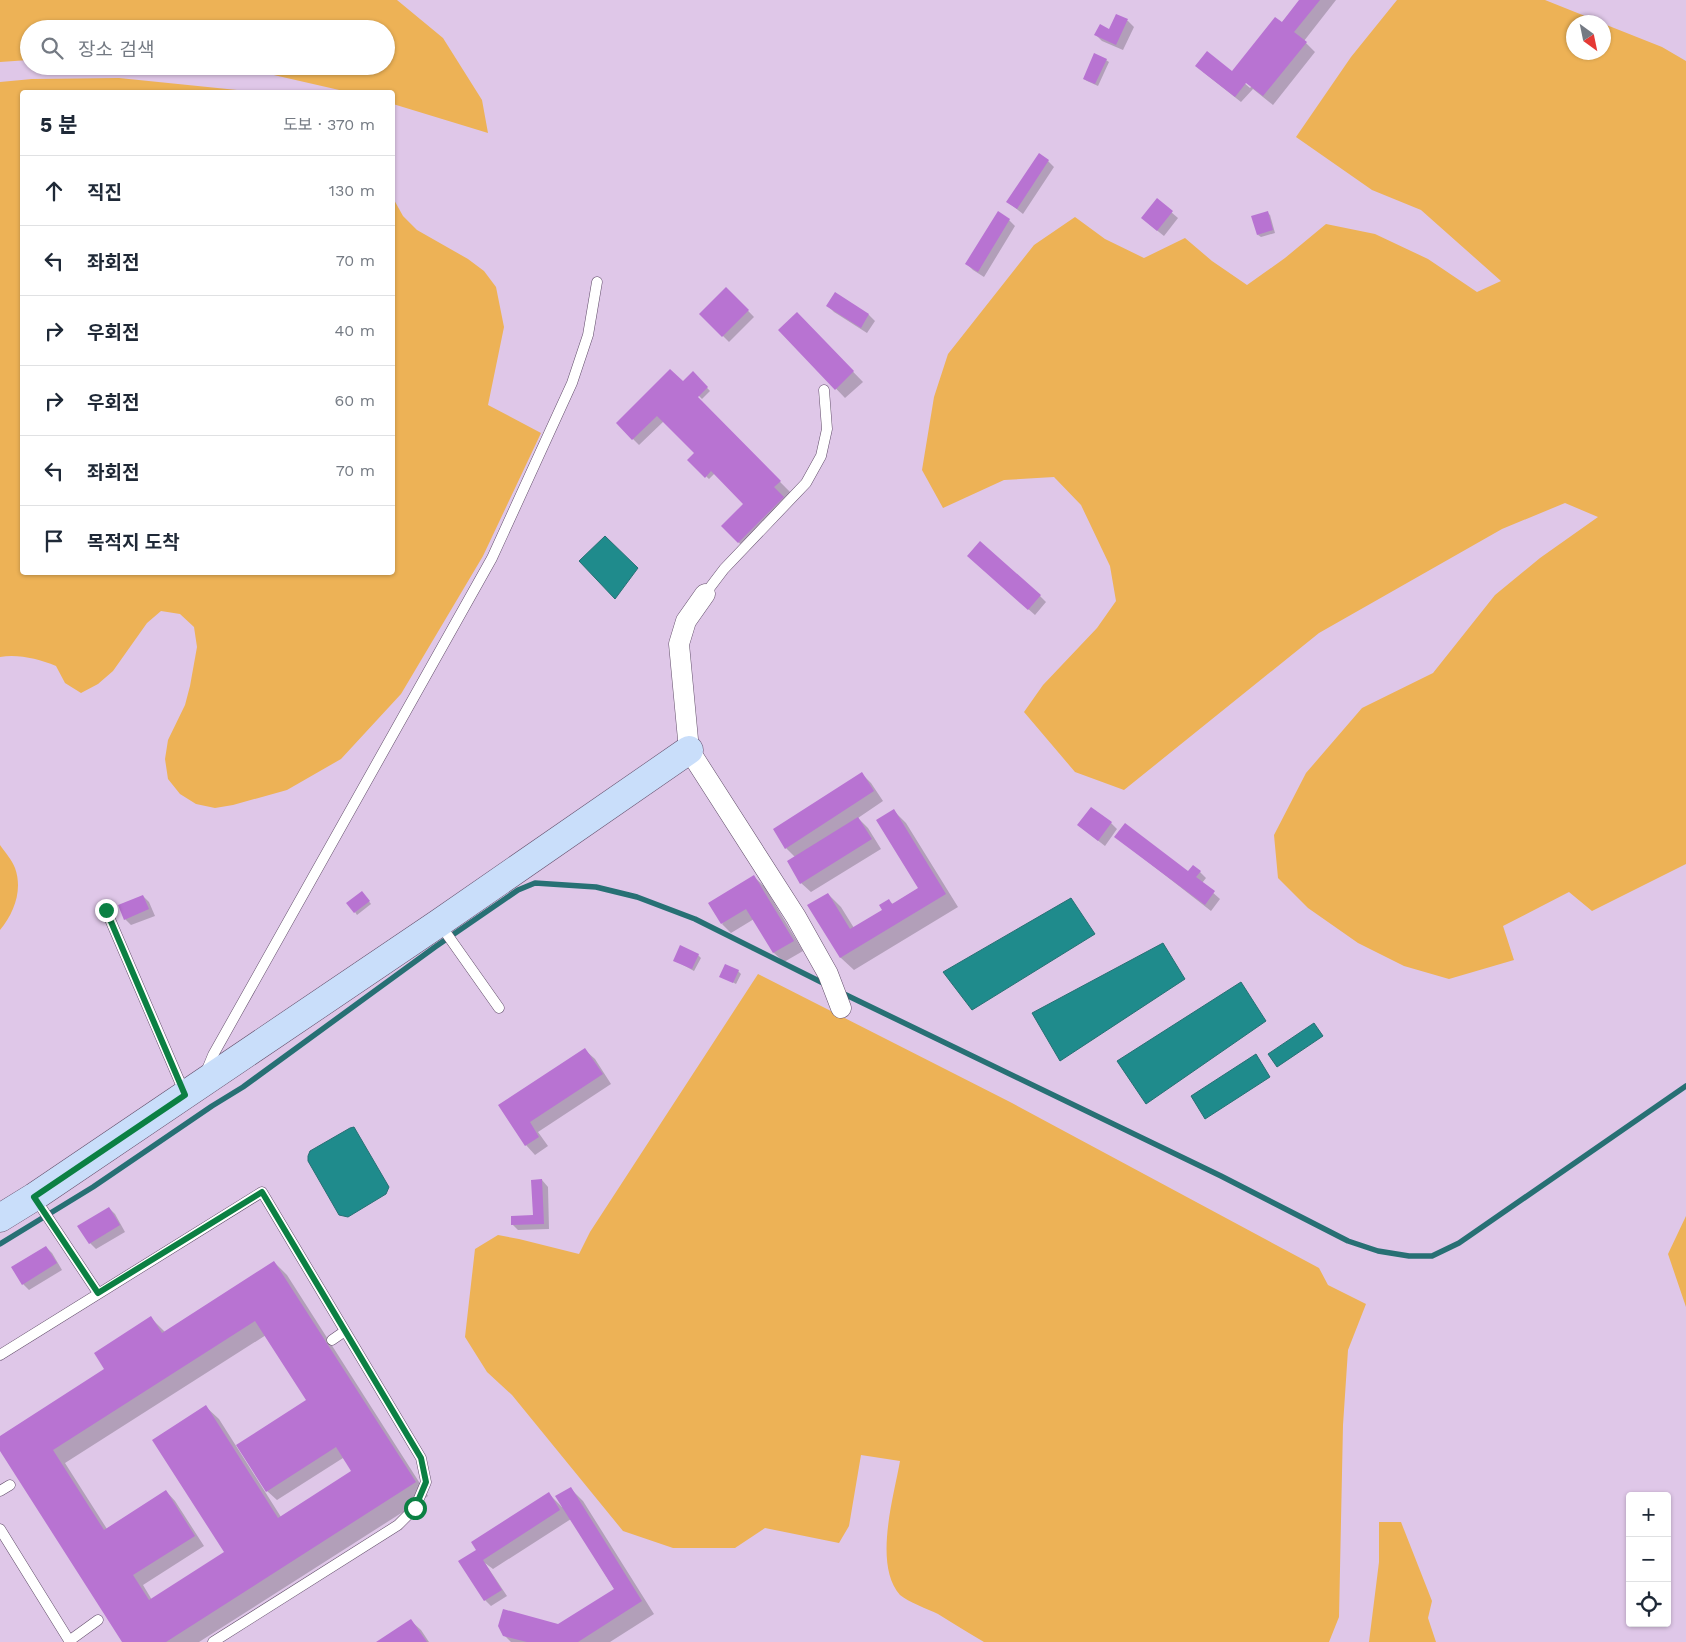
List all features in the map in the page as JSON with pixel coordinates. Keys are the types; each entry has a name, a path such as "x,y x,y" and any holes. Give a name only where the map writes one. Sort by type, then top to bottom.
{"street":[{"path":"705,594 686,621 679,644 689,750 796,917 828,974 841,1008"},
{"path":"0,1218 38,1203 194,1089 446,932 689,750"}],"lane":[{"path":"194,1089 492,558 572,383 588,335 597,282"},
{"path":"705,594 724,569 806,483 821,456 827,429 824,390"},
{"path":"106,910 194,1089"},
{"path":"446,932 499,1008"},
{"path":"0,1356 262,1192 421,1458 426,1482 415,1508 398,1525 213,1642"},
{"path":"38,1203 98,1293"},
{"path":"332,1340 345,1331"},
{"path":"0,1491 10,1485"},
{"path":"0,1529 70,1642 98,1620"}],"shaded area":[{"path":"0,0 397,0 443,38 482,100 488,133 395,105 395,90 339,90 273,75 395,75 395,20 20,20 20,61 0,62"},
{"path":"1397,0 1545,0 1582,15 1566,15 1566,60 1611,60 1611,27 1662,47 1686,61 1686,864 1592,911 1569,892 1503,926 1514,960 1449,979 1404,966 1358,943 1308,908 1278,878 1274,835 1306,773 1362,708 1433,673 1495,595 1540,558 1598,517 1565,503 1502,529 1319,633 1124,790 1075,772 1024,712 1043,685 1097,628 1116,601 1110,566 1081,505 1054,477 1004,480 943,508 922,470 934,397 948,354 1034,245 1075,217 1105,239 1144,258 1185,238 1212,261 1247,285 1285,258 1326,224 1375,234 1428,259 1477,292 1501,281 1421,210 1372,190 1296,137 1351,57"},
{"path":"119,78 237,90 20,90 20,575 395,575 395,202 403,216 417,230 468,259 484,271 496,287 504,327 488,405 541,433 483,556 401,694 341,759 287,790 215,808 196,804 180,794 168,779 165,759 168,740 185,705 197,647 194,627 180,614 161,611 147,623 113,671 98,684 81,693 65,683 56,666 28,658 0,657 0,82 32,79"},
{"path":"605,536 638,568 615,599 579,561"},
{"path":"0,845 14,865 18,885 13,909 0,930"},
{"path":"1071,898 1095,934 972,1010 943,972"},
{"path":"1163,943 1185,979 1060,1061 1032,1013"},
{"path":"758,974 1012,1103 1319,1268 1328,1285 1366,1304 1348,1350 1343,1425 1339,1617 1329,1642 984,1642 938,1614 900,1595 892,1582 888,1566 887,1549 890,1511 900,1461 861,1455 849,1526 839,1543 765,1528 735,1548 673,1548 623,1531 512,1395 487,1372 465,1337 475,1249 498,1235 579,1254 590,1232"},
{"path":"1241,982 1266,1021 1146,1104 1117,1061"},
{"path":"1314,1023 1323,1036 1277,1067 1268,1054"},
{"path":"1256,1054 1270,1077 1205,1119 1191,1096"},
{"path":"354,1127 389,1187 386,1194 348,1217 339,1215 308,1161 308,1156 310,1151"},
{"path":"1686,1216 1686,1307 1668,1254"},
{"path":"1379,1522 1401,1522 1432,1601 1428,1618 1436,1642 1369,1642 1379,1562"}],"building":[{"path":"1299,0 1320,0 1294,32 1307,42 1263,96 1246,83 1235,97 1195,66 1207,51 1232,71 1275,17 1282,22"},
{"path":"1116,14 1128,19 1116,45 1094,35 1100,24 1109,29"},
{"path":"1094,53 1107,59 1095,84 1083,79"},
{"path":"1039,153 1049,160 1017,209 1006,202"},
{"path":"1157,198 1173,211 1157,231 1141,218"},
{"path":"998,211 1010,219 978,272 965,264"},
{"path":"1268,211 1273,230 1257,235 1251,216"},
{"path":"726,287 749,310 722,337 699,314"},
{"path":"835,292 869,314 861,328 826,306"},
{"path":"797,312 854,371 835,390 778,330"},
{"path":"670,369 683,381 693,371 708,387 698,397 781,481 774,487 784,497 738,543 721,526 743,504 711,471 705,478 687,460 694,453 657,416 632,440 616,423"},
{"path":"980,541 1041,595 1028,610 967,556"},
{"path":"862,772 874,791 785,849 773,829"},
{"path":"1091,807 1112,822 1098,841 1077,825"},
{"path":"894,809 946,894 840,958 807,905 828,893 850,929 882,910 879,905 889,899 892,904 918,888 876,820"},
{"path":"858,817 872,839 800,884 787,861"},
{"path":"1125,823 1188,871 1193,865 1201,871 1196,877 1215,891 1205,905 1114,837"},
{"path":"754,875 794,941 773,953 746,909 721,924 708,903"},
{"path":"362,891 370,901 354,913 346,903"},
{"path":"143,895 149,909 124,920 118,905"},
{"path":"680,945 699,954 692,969 673,961"},
{"path":"725,964 739,970 733,983 719,977"},
{"path":"585,1048 603,1074 530,1122 539,1137 525,1146 498,1105"},
{"path":"542,1179 544,1224 511,1225 511,1216 533,1215 531,1180"},
{"path":"109,1207 120,1225 89,1244 77,1226"},
{"path":"46,1246 57,1263 22,1285 11,1267"},
{"path":"274,1261 416,1482 166,1642 122,1642 0,1451 0,1436 104,1369 94,1353 151,1316 162,1333","holes":["255,1321 306,1400 236,1445 266,1492 336,1447 351,1471 278,1518 206,1405 152,1440 224,1552 149,1600 133,1575 195,1536 166,1490 104,1530 53,1450"]},
{"path":"571,1487 642,1601 578,1642 527,1642 503,1636 498,1626 503,1609 558,1624 614,1589 555,1496"},
{"path":"549,1492 560,1510 483,1560 502,1590 484,1601 458,1561 476,1550 471,1542"},
{"path":"411,1619 427,1642 376,1642"}],"waterway":[{"path":"0,1244 93,1187 243,1087 435,947 518,890 535,883 596,887 637,897 695,919 825,984"},
{"path":"840,992 1221,1176 1348,1241 1378,1251 1409,1256 1432,1256 1459,1243 1686,1086"}],"route":[{"path":"106,910 185,1095 34,1197 98,1293 262,1192 421,1458 426,1482 415,1508"}]}
